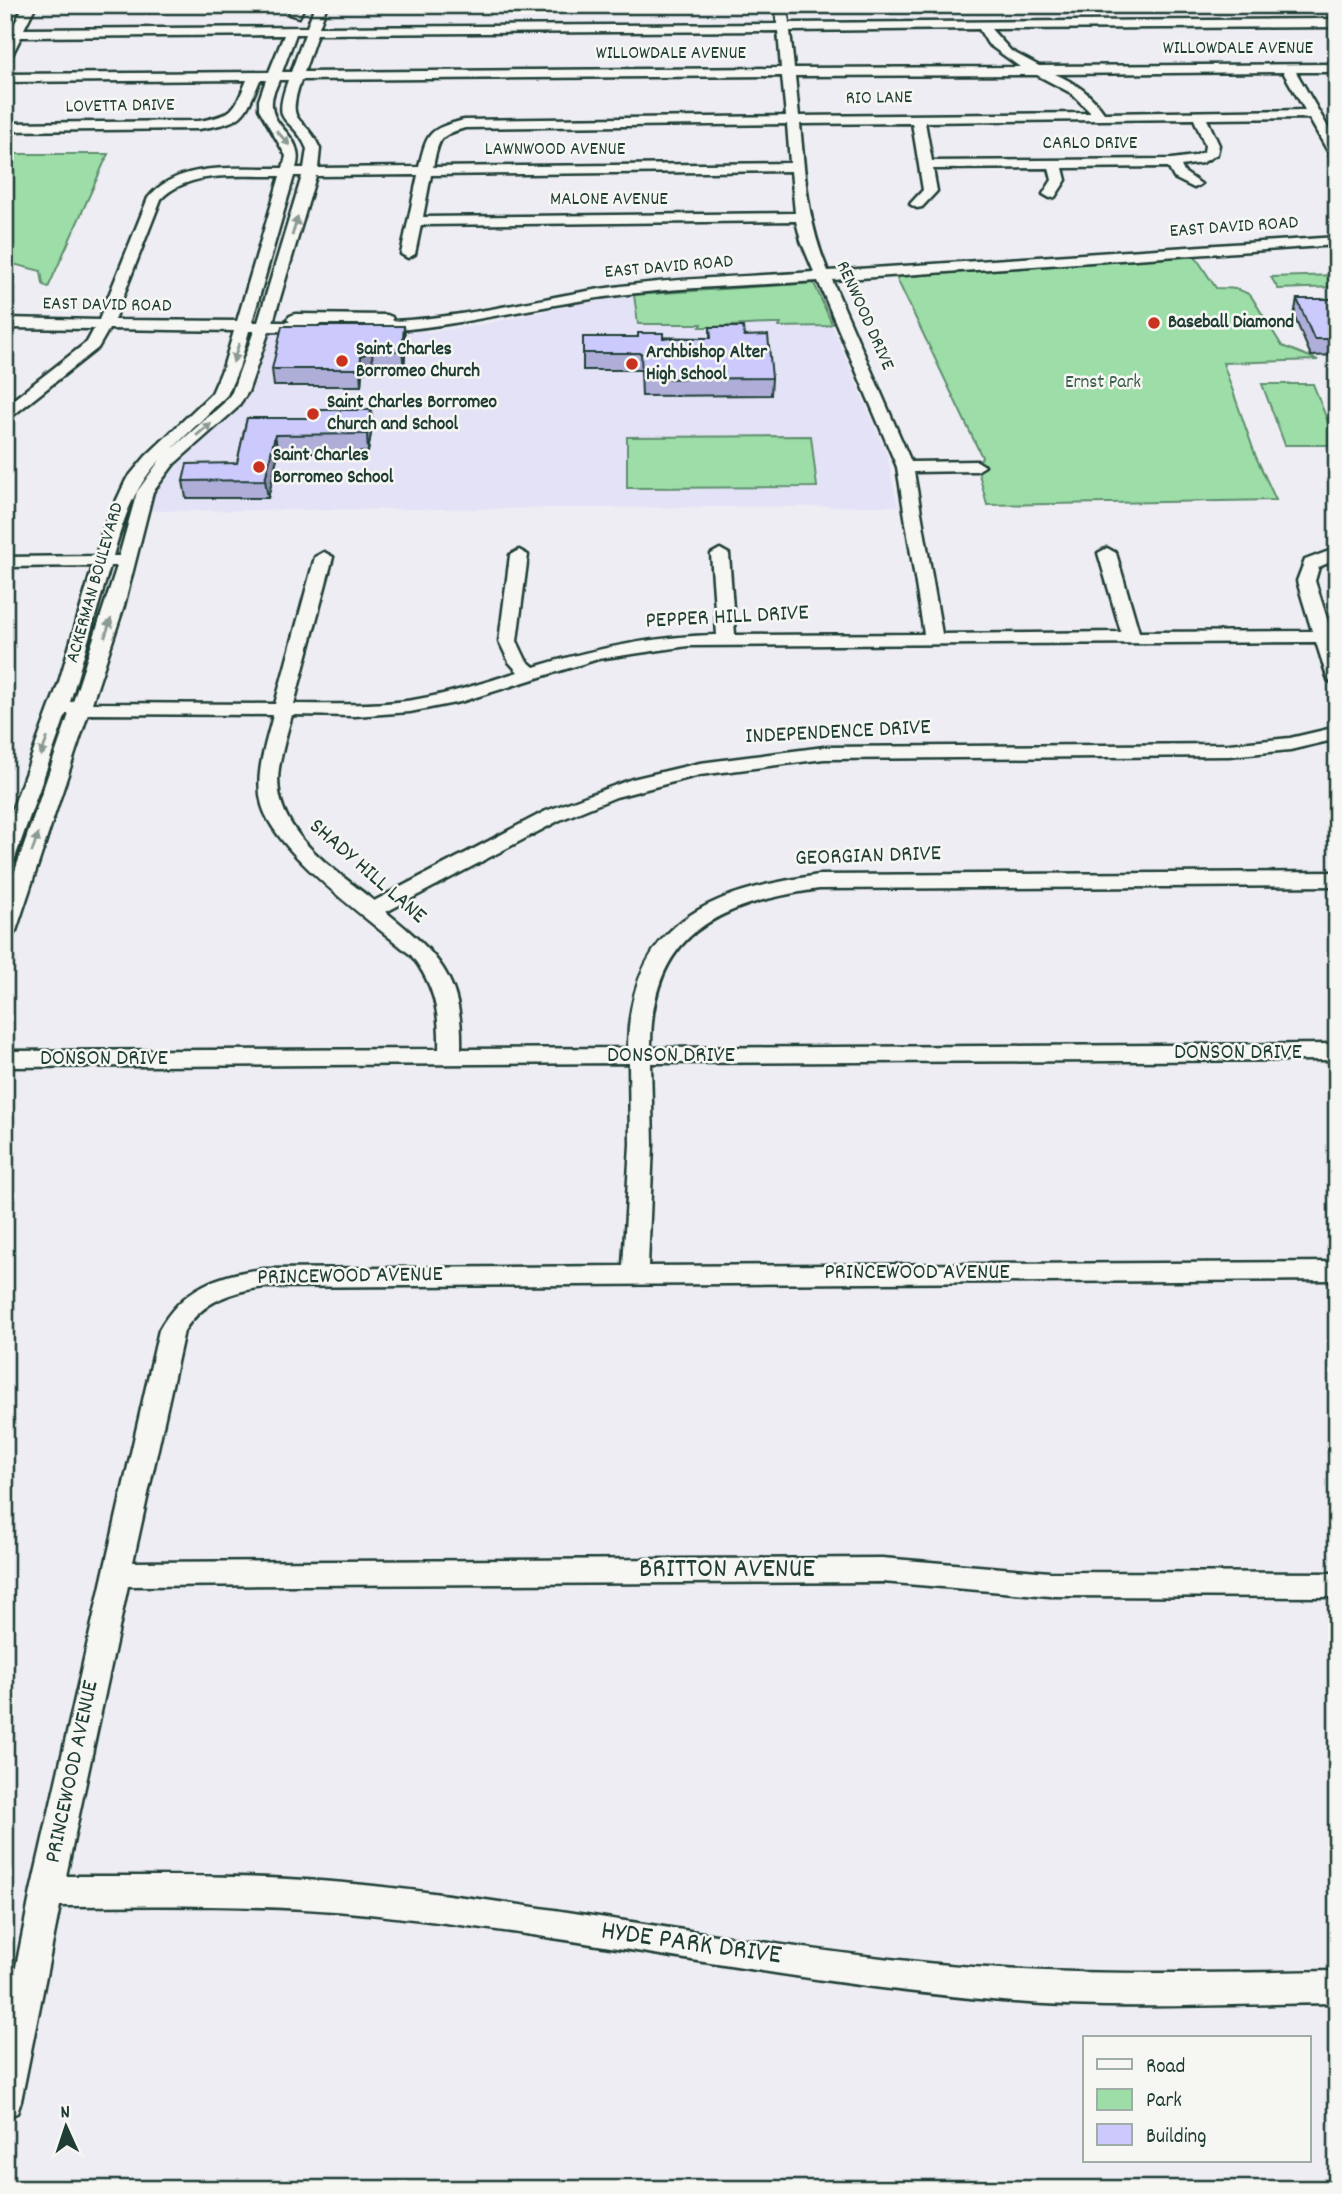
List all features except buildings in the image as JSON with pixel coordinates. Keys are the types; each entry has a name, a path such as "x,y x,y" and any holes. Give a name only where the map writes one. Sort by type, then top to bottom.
{"street":[{"path":"5,57 11,33 30,5"},
{"name":"ACKERMAN BOULEVARD","path":"5,931 10,900 115,606 145,492 168,461 236,400 246,377 314,158 313,144 287,113 286,104 321,5"},
{"name":"RENWOOD DRIVE","path":"781,5 803,217 808,240 905,467 934,638"},
{"path":"11,33 1337,23"},
{"path":"983,26 995,45 1089,100 1100,116"},
{"name":"ACKERMAN BOULEVARD","path":"5,858 58,708 105,561 112,530 134,480 185,425 219,395 231,368 293,156 291,146 264,111 265,100 291,32"},
{"path":"1287,68 1337,155"},
{"name":"WILLOWDALE AVENUE","path":"5,78 1337,68"},
{"name":"LOVETTA DRIVE","path":"5,127 199,125 234,117 243,108 254,78"},
{"name":"RIO LANE","path":"425,171 432,139 446,128 473,123 1313,114"},
{"name":"CARLO DRIVE","path":"927,165 1172,163 1197,160 1212,150 1199,115"},
{"path":"917,204 930,191 918,117"},
{"path":"1172,163 1183,179 1194,184"},
{"path":"1050,194 1059,180 1055,164"},
{"name":"LAWNWOOD AVENUE","path":"5,414 93,345 106,321 150,208 159,193 176,183 209,174 799,167"},
{"path":"408,254 425,171"},
{"name":"MALONE AVENUE","path":"415,221 803,217"},
{"name":"EAST DAVID ROAD","path":"5,323 106,321 425,325 486,317 611,292 1337,233"},
{"name":"EAST DAVID ROAD","path":"1105,253 1337,241"},
{"name":"EAST DAVID ROAD","path":"5,316 106,321"},
{"path":"905,467 977,466"},
{"path":"1107,553 1130,637"},
{"path":"720,554 726,639"},
{"path":"519,555 508,641 518,662 530,674"},
{"path":"1331,555 1311,565 1306,581 1337,680"},
{"name":"SHADY HILL LANE","path":"324,557 282,710 268,787 279,822 306,856 419,950 442,983 452,1020 450,1057"},
{"path":"5,562 127,561"},
{"name":"PEPPER HILL DRIVE","path":"58,708 355,710 410,706 453,698 628,648 726,639 1323,636"},
{"name":"INDEPENDENCE DRIVE","path":"372,911 580,804 660,778 736,762 824,753 1239,750 1290,744 1337,733"},
{"name":"GEORGIAN DRIVE","path":"635,1275 642,1128 641,1011 646,986 663,953 693,923 754,893 786,886 848,881 1337,879"},
{"name":"DONSON DRIVE","path":"5,1059 1337,1052"},
{"name":"PRINCEWOOD AVENUE","path":"5,2101 47,1891 172,1330 179,1316 203,1293 233,1281 264,1278 1337,1271"},
{"name":"BRITTON AVENUE","path":"117,1574 881,1570 1076,1585 1337,1585"},
{"name":"HYDE PARK DRIVE","path":"47,1891 247,1892 367,1899 910,1978 1007,1986 1100,1989 1337,1987"}],"shaded area":[{"name":"Archbishop Alter High School","path":"814,283 887,455 898,506 139,511 145,492 230,406 263,327 425,325 426,332 480,325 634,295"}],"green space":[{"path":"5,154 108,154 48,288 43,284 41,271 5,262"},
{"name":"Ernst Park","path":"1195,256 1216,288 1239,290 1251,296 1282,346 1318,360 1223,363 1256,457 1276,500 987,505 977,466 982,457 896,277"},
{"path":"1337,275 1337,287 1278,289 1271,277"},
{"path":"814,283 832,324 700,327 702,324 638,324 634,295"},
{"path":"1262,384 1313,384 1337,445 1285,445"},
{"path":"811,436 817,487 627,488 627,437"}],"place":[{"name":"Baseball Diamond","path":"1154,323"},
{"name":"Saint Charles Borromeo Church","path":"342,361"},
{"name":"Archbishop Alter High School","path":"632,364"},
{"name":"Saint Charles Borromeo Church and School","path":"313,414"},
{"name":"Saint Charles Borromeo School","path":"259,467"}]}
